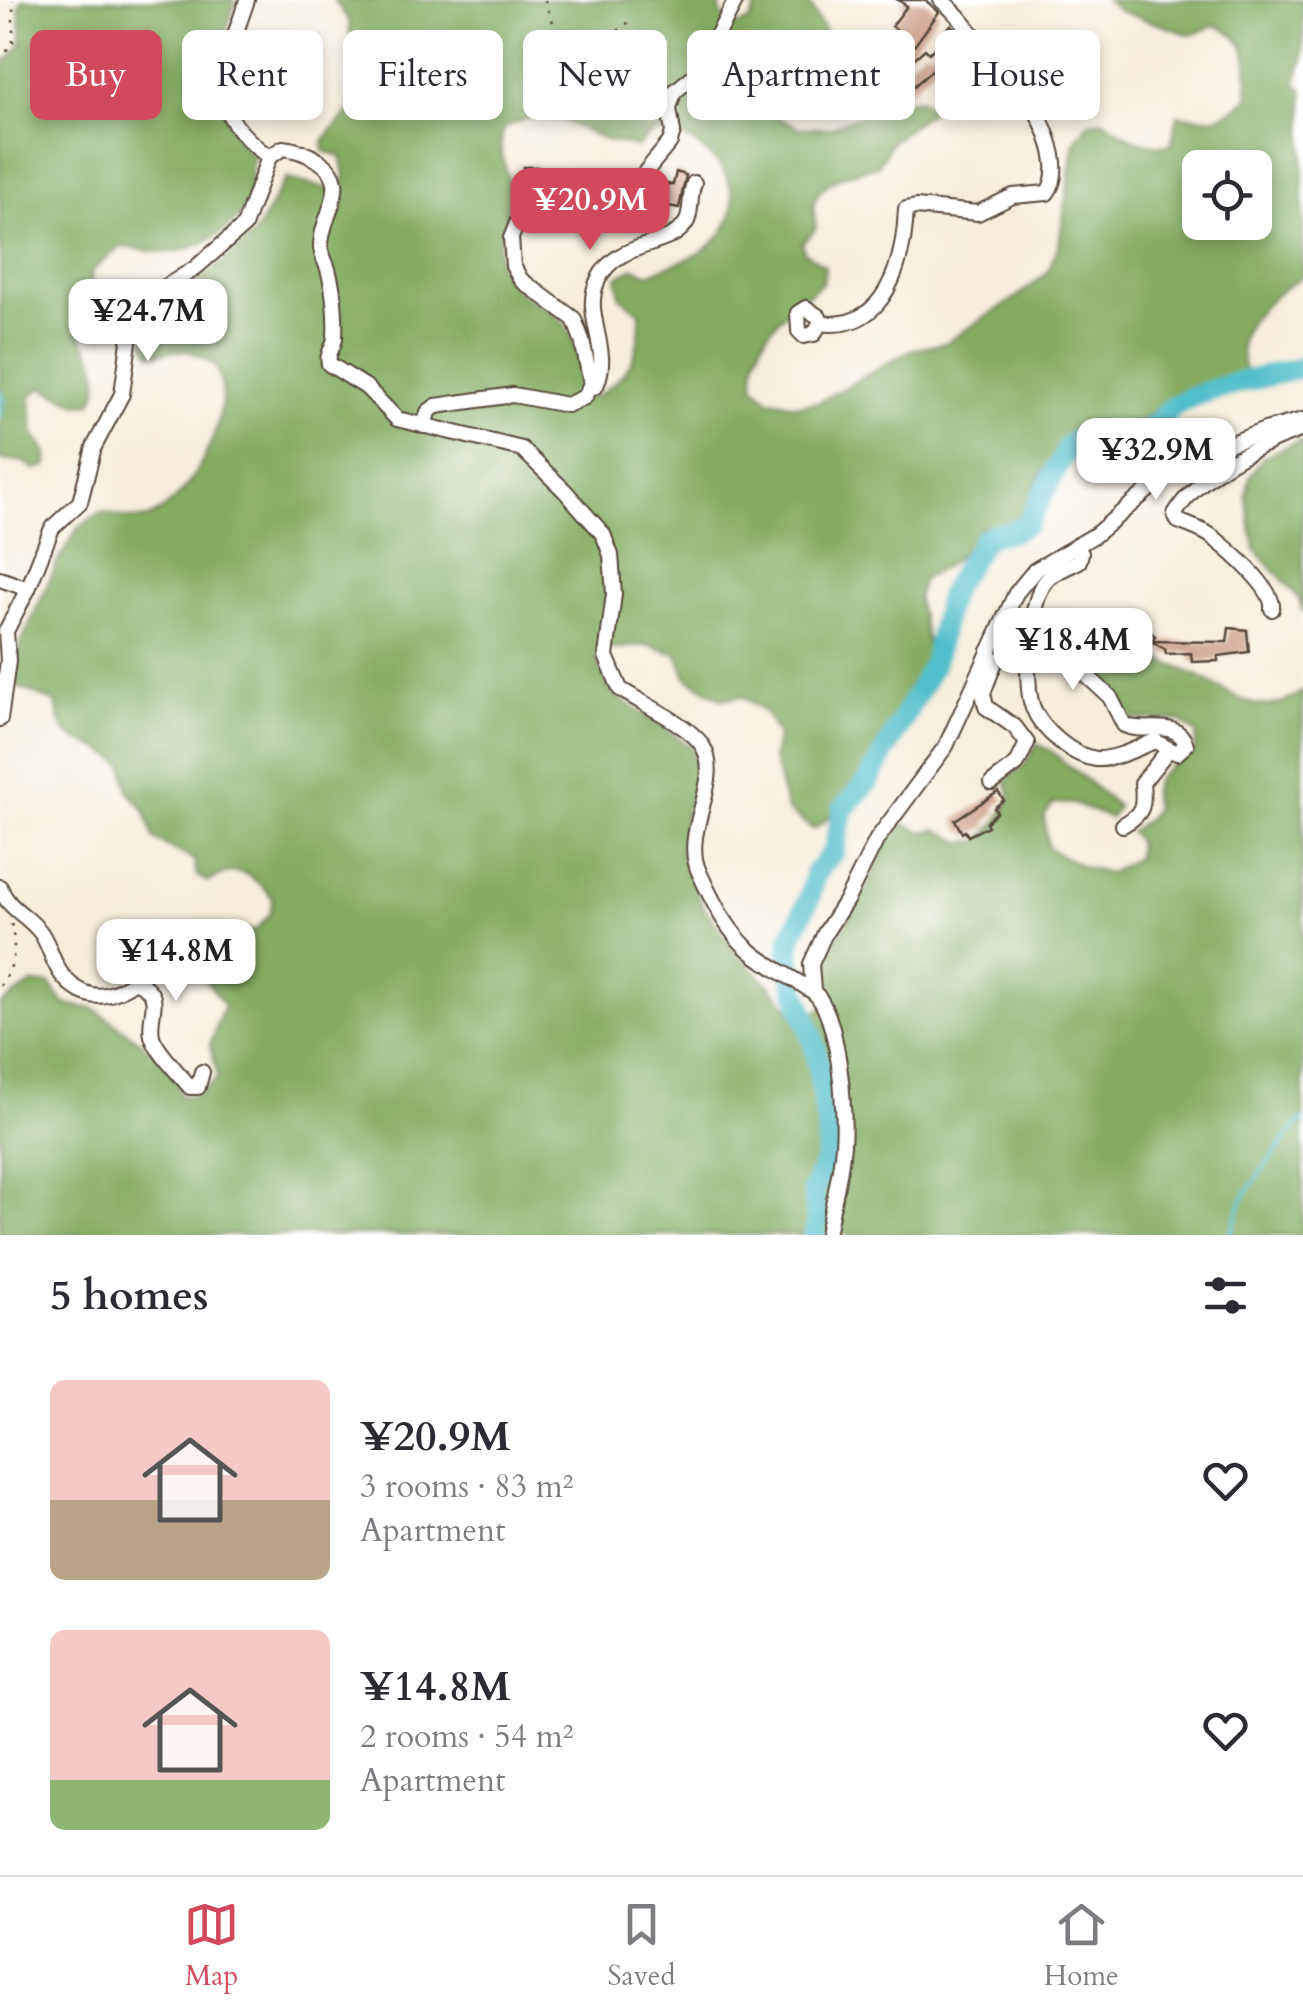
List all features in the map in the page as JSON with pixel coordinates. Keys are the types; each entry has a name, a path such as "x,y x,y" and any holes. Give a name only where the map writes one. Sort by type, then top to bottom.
{"street":[{"path":"247,0 226,58 222,89 229,118 239,133 269,157"},
{"path":"589,390 579,328 567,312 518,276 513,266 512,232 521,213 590,206 620,196 634,186 670,142 670,102 674,92 696,74 706,48 736,0"},
{"path":"820,323 846,326 855,322 865,316 890,284 902,256 906,209 916,206 978,213 1013,196 1046,193 1051,188 1052,154 1028,96 993,60 956,12 941,0"},
{"path":"0,719 8,661 6,631 52,528 80,502 94,447 122,394 136,313 144,301 194,269 244,226 269,157 283,148 294,149 327,166 336,176 336,196 327,214 320,254 330,273 336,336 328,353 329,364 366,388 397,420 522,449 603,534 614,574 606,656 616,684 686,730 702,744 708,761 693,840 693,860 708,892 740,942 813,991 828,1011 844,1113 843,1147 827,1235"},
{"path":"424,426 428,412 436,406 514,394 567,405 579,401 596,386 604,360 591,303 600,274 610,262 633,248 680,230 689,214 694,183"},
{"path":"813,991 811,964 825,933 878,839 946,746 1026,578 1114,521 1180,464 1206,451 1299,421 1300,430 1233,460 1175,514 1178,521 1212,537 1260,582 1273,602 1272,609"},
{"path":"1076,546 1081,553 1078,562 1045,582 1032,606 1029,698 1033,709 1063,744 1086,756 1111,758 1155,741 1169,750 1184,750 1181,734 1170,728 1140,730 1124,725 1110,697 1085,674 1078,650 1082,642 1100,631"},
{"path":"4,579 28,589"},
{"path":"989,651 995,662 983,694 986,708 1015,727 1026,743 1017,764 992,783"},
{"path":"1123,825 1144,809 1142,783 1169,750"},
{"path":"0,886 10,906 38,930 60,973 89,994 108,995 136,980 183,936"},
{"path":"136,980 154,996 152,1032 156,1044 190,1087 198,1087 202,1072"}],"path":[{"path":"0,59 14,42 13,0"},
{"path":"544,0 560,35 581,48 595,47 628,23"},
{"path":"0,986 12,966 15,948 10,906"}],"green space":[{"path":"22,0 235,0 227,30 182,30 182,120 228,120 254,157 247,204 225,230 178,251 120,247 91,272 92,284 107,291 112,306 100,320 84,328 81,338 95,362 98,387 91,403 78,404 42,387 30,397 34,434 47,453 47,466 35,469 22,461 0,460 0,69 22,43"},
{"path":"334,0 719,0 721,14 734,27 750,21 760,0 807,0 824,30 687,30 687,120 783,120 799,128 829,128 849,120 915,120 915,100 921,99 933,109 892,141 878,166 840,177 818,194 814,206 816,229 802,243 804,252 825,266 823,282 764,338 755,368 755,387 769,399 795,405 819,402 911,350 945,343 1047,273 1059,245 1075,141 1089,122 1104,120 1135,140 1171,145 1178,115 1216,117 1249,97 1246,54 1237,38 1215,25 1191,35 1119,11 1106,0 1303,0 1303,60 1295,84 1303,89 1303,276 1275,296 1249,323 1241,343 1246,376 1193,386 1169,398 1139,422 1082,430 1066,442 1038,478 1027,507 1013,522 980,527 956,558 923,578 917,599 931,660 852,789 827,819 813,829 787,810 773,758 778,734 764,711 742,696 722,699 687,678 677,654 647,645 601,650 595,657 611,692 692,747 698,775 684,819 681,855 703,906 735,951 798,1020 833,1004 823,983 828,956 897,821 923,832 936,829 962,842 979,841 1011,799 1006,780 1024,765 1037,744 1051,751 1118,807 1110,818 1075,804 1053,803 1044,817 1048,848 1084,867 1109,873 1136,858 1138,843 1130,831 1148,819 1155,807 1156,780 1194,753 1197,734 1180,721 1132,719 1113,686 1086,663 1091,646 1112,643 1134,650 1259,705 1287,701 1303,691 1303,1235 0,1235 0,1005 32,984 50,984 64,1004 95,1009 163,1058 177,1081 180,1096 197,1095 218,1078 210,1045 224,1005 195,965 202,948 228,936 256,930 270,914 273,898 244,874 228,872 209,882 197,876 194,860 154,839 145,810 129,792 123,764 67,733 56,703 15,685 17,652 58,561 78,528 101,512 142,519 162,510 190,482 210,444 221,405 222,386 216,366 185,351 151,354 144,344 150,327 174,299 249,240 286,179 342,189 345,175 341,156 324,151 323,141 343,118 503,120 503,30 350,30 349,21","holes":["523,30 667,30 667,120 563,120 606,140 637,147 655,132 677,133 722,169 729,182 732,209 728,223 706,249 649,274 634,268 617,277 620,297 640,312 638,340 625,371 596,397 577,392 579,364 572,336 564,324 516,289 500,267 499,244 510,199 502,138 504,128 523,120"]},
{"path":"1303,441 1303,613 1298,597 1255,549 1246,497 1250,476 1263,457"}],"building":[{"path":"898,0 925,0 939,12 915,45 915,30 897,30 892,26 907,6"},
{"path":"935,48 935,68 915,85 915,58 925,49 929,53"},
{"path":"523,167 537,167 536,186 541,187 538,201 521,202"},
{"path":"676,172 686,175 679,208 657,204 659,189 664,189 665,184 673,185"},
{"path":"1115,611 1150,631 1155,636 1152,641 1227,642 1229,628 1247,630 1249,652 1218,656 1218,661 1192,662 1191,653 1166,654 1165,649 1152,642 1142,647 1119,636 1108,625"},
{"path":"998,792 1004,800 994,808 997,812 986,823 988,826 968,836 965,831 962,833 955,820"}],"waterway":[{"path":"815,1235 813,1190 827,1158 828,1128 815,1046 789,955 791,938 809,899 815,874 834,851 843,809 868,782 934,663 954,585 984,539 1027,524 1070,444 1088,438 1137,434 1188,399 1303,367"},
{"path":"0,391 0,415"},
{"path":"1229,1235 1248,1191 1303,1120"}]}
